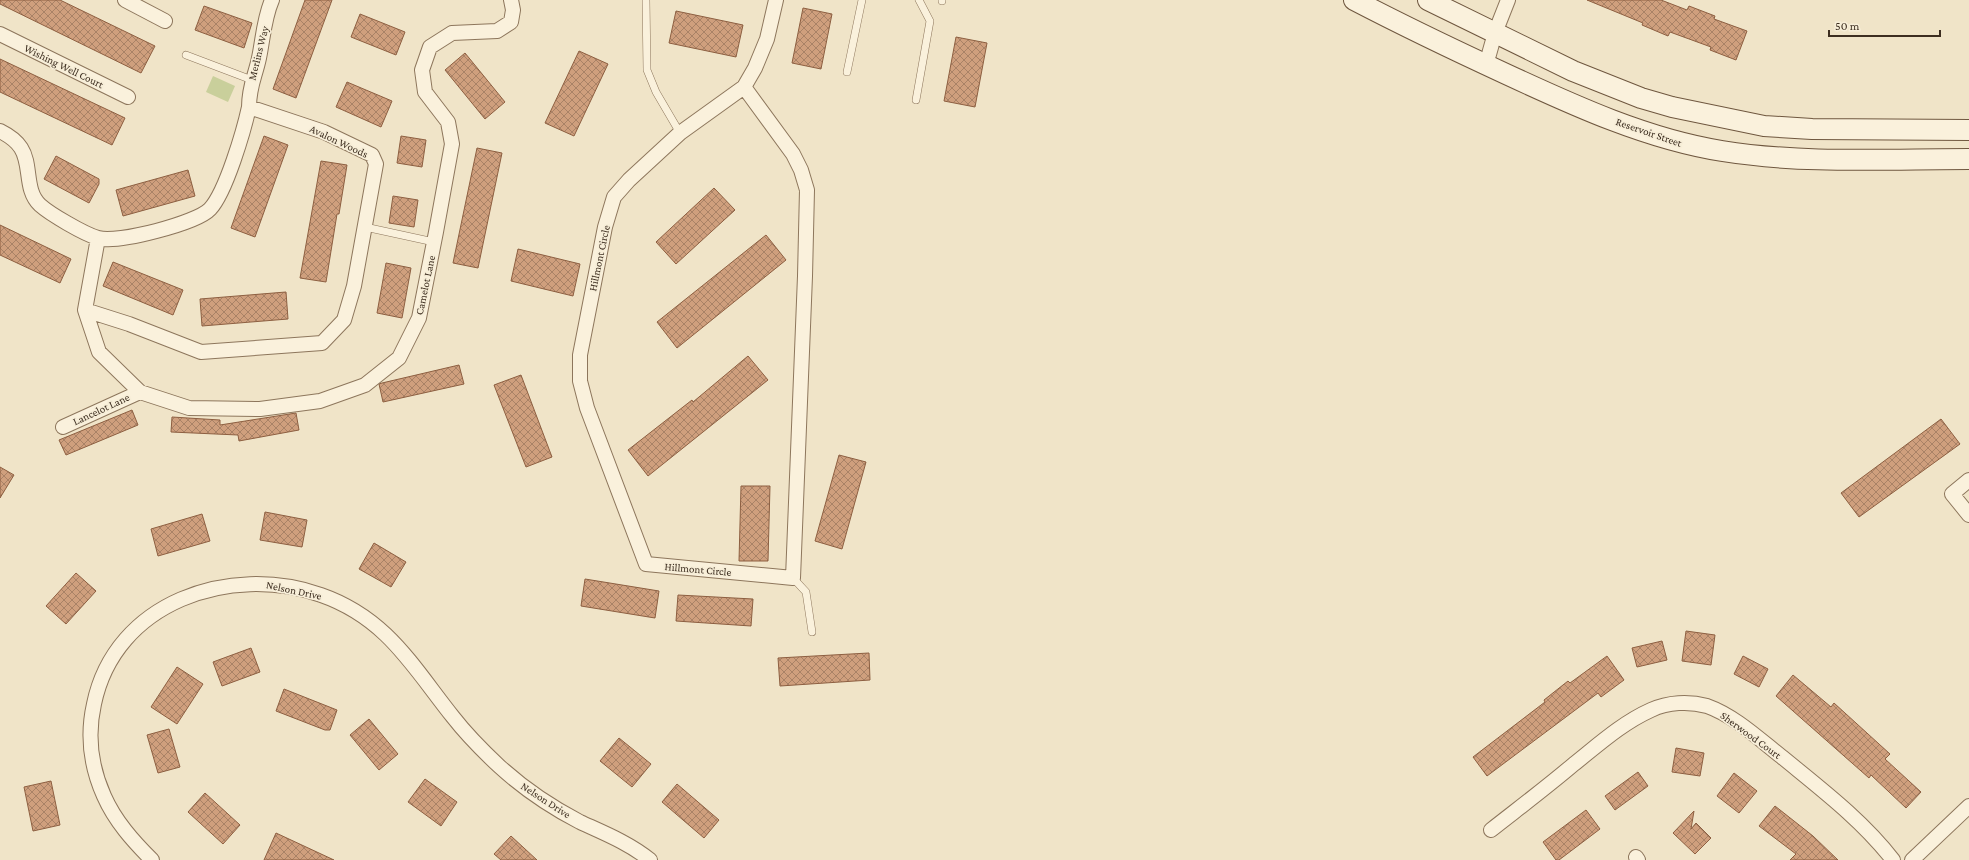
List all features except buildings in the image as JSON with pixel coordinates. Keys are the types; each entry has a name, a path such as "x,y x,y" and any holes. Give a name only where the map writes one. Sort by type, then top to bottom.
{"main road":[{"name":"Reservoir Street","path":"1354,0 1405,27 1581,107 1657,136 1684,144 1722,151 1791,158 1969,159"},
{"path":"1428,0 1573,71 1641,98 1672,107 1764,126 1812,129 1969,130"}],"street":[{"path":"125,0 166,21"},
{"name":"Merlins Way","path":"249,107 249,91 259,60 268,8 272,0"},
{"name":"Camelot Lane","path":"98,238 85,310 99,352 140,392 189,408 260,409 320,401 365,385 399,358 419,318 434,242 452,144 448,122 425,92 422,70 430,47 452,33 497,31 511,22 511,0"},
{"name":"Hillmont Circle","path":"776,0 767,39 756,68 744,87 680,133 629,180 614,197 605,226 580,355 580,381 587,408 646,564 793,578"},
{"path":"1486,65 1495,33 1508,0"},
{"name":"Wishing Well Court","path":"0,34 128,97"},
{"path":"744,87 793,154 801,170 807,190 793,578"},
{"path":"0,131 15,141 21,148 24,155 32,192 40,205 98,238 115,239 190,221 201,217 211,209 222,189 243,131 249,107"},
{"name":"Avalon Woods","path":"85,310 129,324 201,352 322,343 344,320 354,286 376,164 372,155 324,132 249,107"},
{"name":"Lancelot Lane","path":"63,427 140,392"},
{"path":"1969,480 1952,494 1969,515"},
{"name":"Nelson Drive","path":"152,860 118,821 106,801 98,779 92,757 91,730 92,710 99,682 110,659 124,641 142,623 156,613 184,597 202,591 258,583 309,591 341,604 362,616 404,652 461,726 501,768 550,805 629,845 650,860"},
{"name":"Sherwood Court","path":"1491,830 1618,729 1651,710 1670,704 1690,703 1706,706 1722,712 1742,726 1807,777 1858,821 1892,860"},
{"path":"1912,860 1969,806"}],"lane":[{"path":"646,0 647,70 656,92 680,133"},
{"path":"847,72 862,0"},
{"path":"916,100 930,21 919,0"},
{"path":"186,55 252,80"},
{"path":"365,228 434,242"},
{"path":"793,578 806,592 812,632"}],"green space":[{"path":"213,76 235,86 228,102 206,92"}]}
